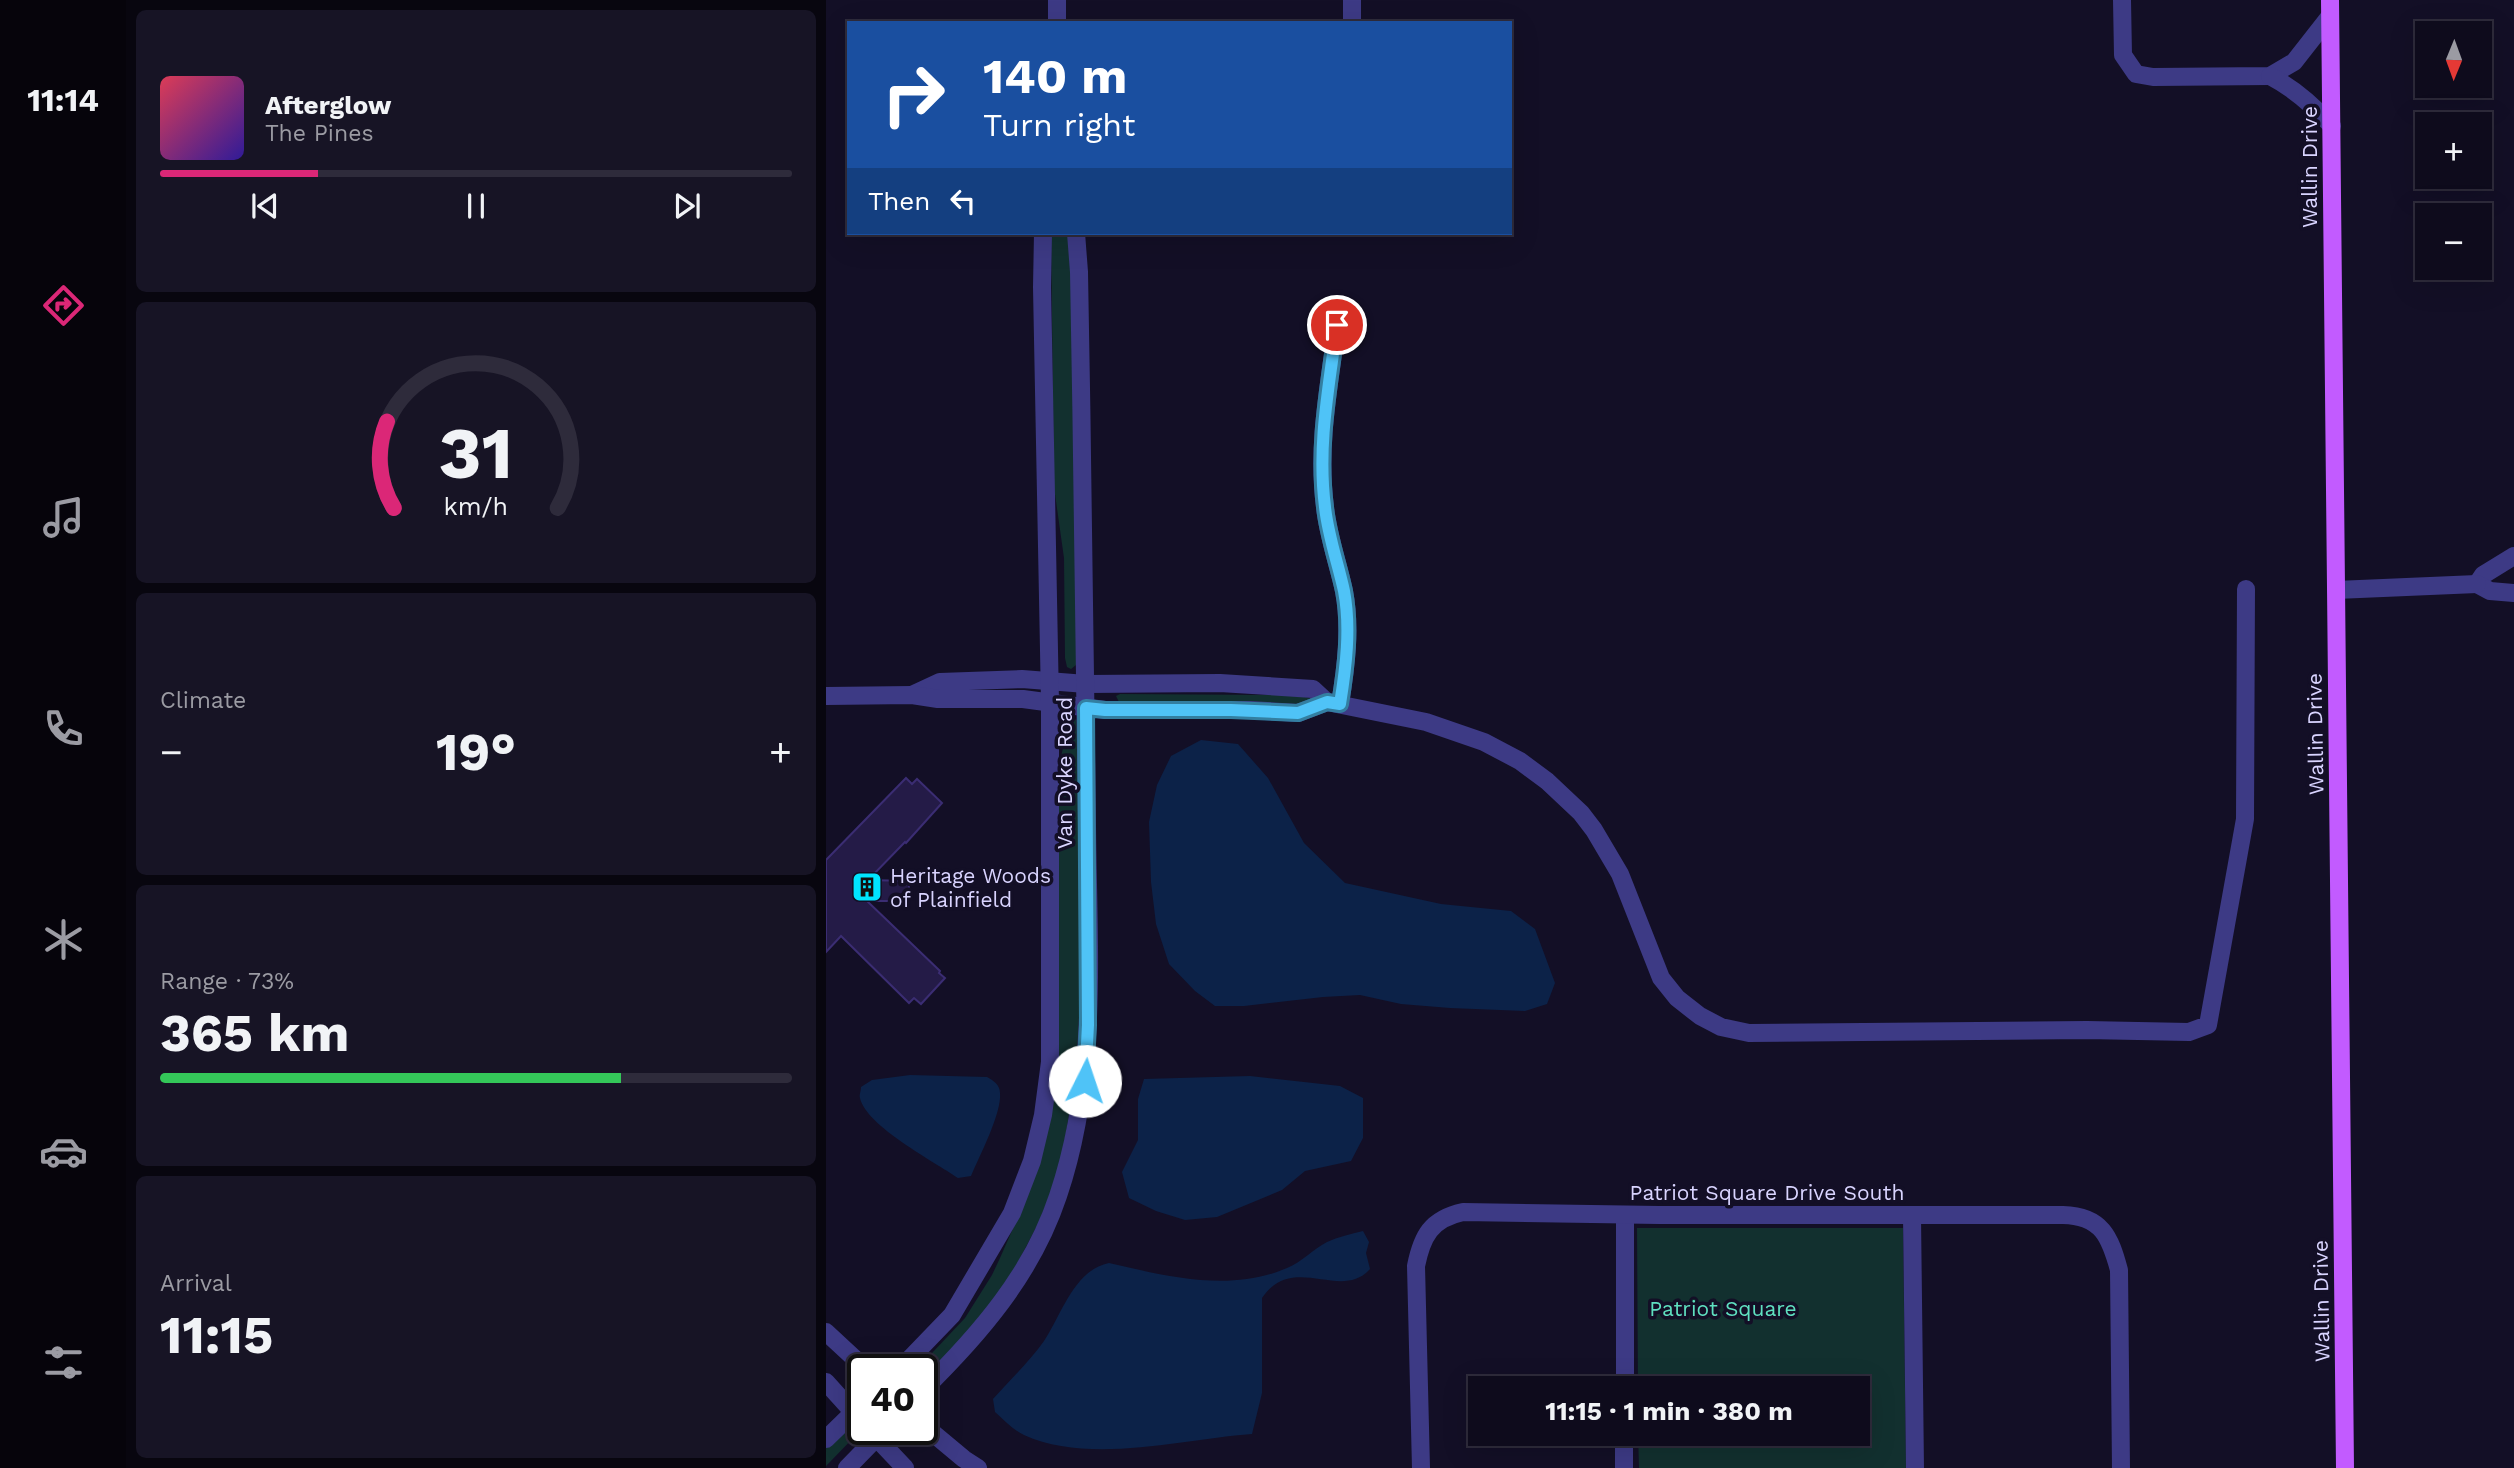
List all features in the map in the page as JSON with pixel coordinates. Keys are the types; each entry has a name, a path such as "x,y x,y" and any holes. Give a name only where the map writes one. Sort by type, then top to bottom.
{"main road":[{"name":"Wallin Drive","path":"2330,8 2346,1468"}],"street":[{"path":"1057,0 1057,21"},
{"path":"1352,0 1352,21"},
{"path":"2122,0 2123,55 2136,74 2153,77 2270,76 2309,101 2332,126"},
{"path":"2270,76 2294,62 2330,8"},
{"name":"Van Dyke Road","path":"914,1354 952,1315 1012,1213 1032,1161 1043,1115 1050,1062 1050,702 1043,235"},
{"name":"Van Dyke Road","path":"938,1374 985,1325 1024,1269 1058,1197 1073,1144 1085,1081 1088,1025 1086,684 1076,235"},
{"path":"1333,703 1346,661 1346,612 1325,509 1321,449 1326,392 1337,325"},
{"path":"2477,584 2483,575 2514,556"},
{"path":"2336,590 2477,584 2490,591 2514,593"},
{"path":"912,695 940,682 1022,679 1086,684 1220,683 1313,689 1333,703 1426,722 1484,742 1520,761 1547,781 1581,813 1620,874 1661,978 1677,998 1700,1016 1721,1027 1749,1033 2087,1030 2189,1032 2208,1025 2245,819 2246,589"},
{"path":"826,696 912,695 938,699 1023,699 1105,710 1250,710 1298,713 1333,703"},
{"name":"Patriot Square Drive South","path":"1420,1468 1416,1266 1421,1243 1432,1227 1446,1215 1463,1212 1625,1215 2071,1215 2088,1219 2103,1229 2112,1246 2119,1270 2121,1468"},
{"path":"1625,1215 1625,1376"},
{"path":"1912,1216 1914,1468"},
{"path":"826,1332 850,1354"},
{"path":"826,1382 847,1401"},
{"path":"826,1438 847,1421"},
{"path":"938,1437 978,1468"},
{"path":"847,1468 866,1445"},
{"path":"887,1445 905,1468"},
{"path":"1624,1446 1624,1468"}],"green space":[{"path":"1051,235 1068,235 1073,272 1078,646 1076,665 1071,669 1067,667 1065,658 1064,558 1054,487"},
{"path":"1293,695 1315,699 1303,704 1119,702 1116,696"},
{"path":"1073,719 1079,720 1081,1044 1060,1168 1039,1222 1009,1279 992,1304 938,1364 938,1354 931,1354 965,1318 992,1275 1018,1217 1058,1064 1057,773 1069,723"},
{"name":"Patriot Square","path":"1637,1228 1903,1228 1906,1468 1639,1468 1638,1446 1870,1446 1870,1376 1638,1376"},
{"path":"847,1429 847,1444 826,1466 826,1448"}],"water":[{"path":"1201,740 1238,744 1268,778 1304,843 1345,883 1441,904 1511,911 1535,929 1555,983 1547,1004 1525,1011 1450,1008 1401,1004 1360,995 1244,1006 1215,1006 1195,991 1169,964 1156,924 1151,882 1149,822 1157,785 1171,756"},
{"path":"910,1075 987,1077 998,1085 1000,1102 971,1176 958,1178 918,1153 888,1131 865,1109 860,1097 861,1087 872,1080"},
{"path":"1250,1076 1340,1086 1363,1098 1363,1138 1351,1161 1305,1171 1282,1190 1217,1217 1185,1220 1156,1211 1129,1198 1122,1172 1138,1140 1138,1099 1144,1079"},
{"path":"1363,1231 1369,1242 1366,1253 1370,1269 1358,1278 1345,1281 1302,1277 1288,1279 1274,1285 1262,1298 1262,1393 1252,1434 1137,1448 1078,1448 1050,1444 1024,1435 995,1412 993,1399 1044,1341 1070,1294 1087,1274 1097,1267 1109,1263 1198,1280 1243,1280 1287,1268 1327,1242"}],"building":[{"name":"Heritage Woods of Plainfield","path":"906,778 912,784 917,779 942,803 868,880 909,881 909,901 867,901 945,978 921,1004 914,998 909,1003 841,936 826,952 826,860"}],"place":[{"name":"Heritage Woods of Plainfield","path":"867,887"}],"route":[{"path":"1085,1081 1088,1025 1086,708 1298,713 1327,702 1340,704 1345,672 1346,612 1325,509 1321,449 1326,392 1337,325"}]}
